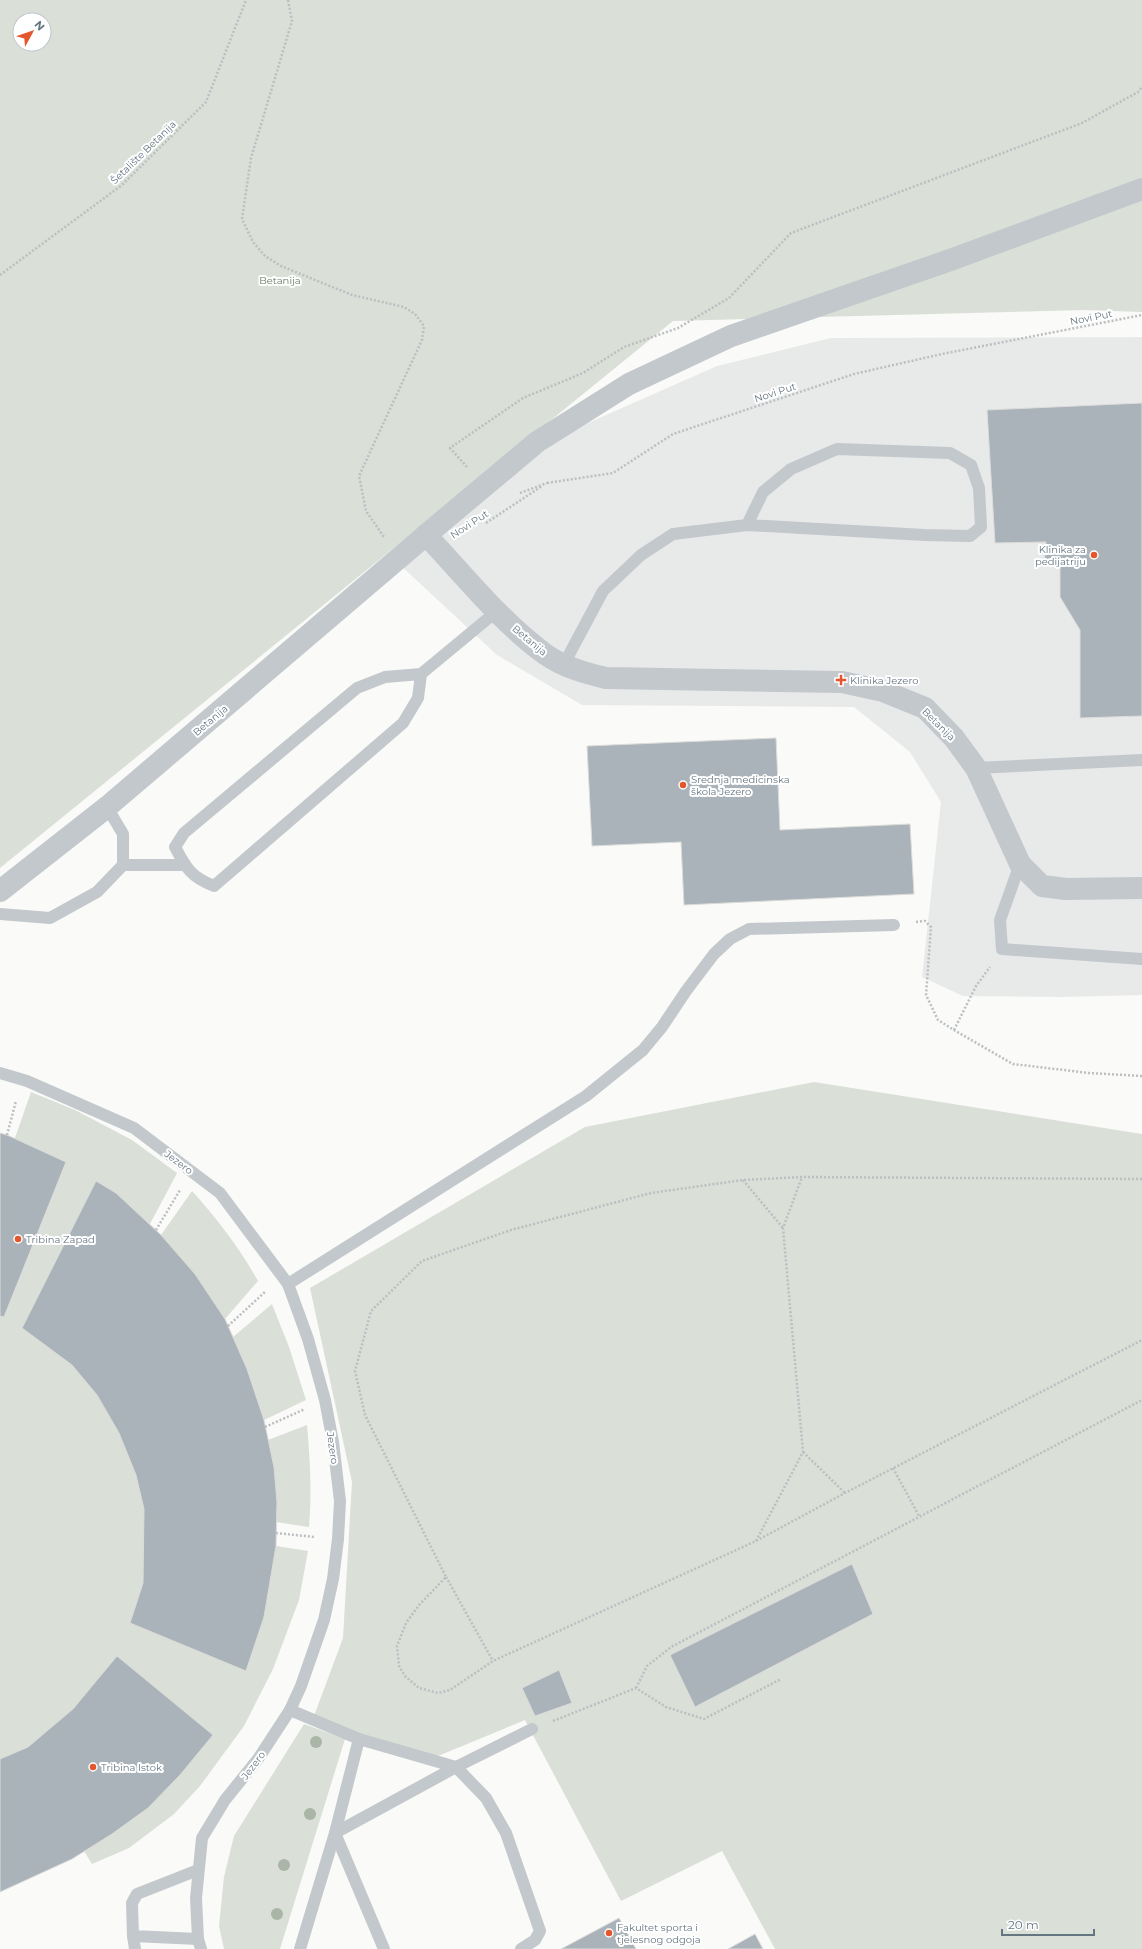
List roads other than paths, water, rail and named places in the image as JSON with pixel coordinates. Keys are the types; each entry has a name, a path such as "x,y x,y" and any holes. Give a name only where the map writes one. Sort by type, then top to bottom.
{"street":[{"path":"426,536 537,442 629,384 731,336 953,259 1142,189"},
{"name":"Betanija","path":"0,891 107,807 426,536 497,611 545,654 583,673 606,678 842,682 883,691 925,708 954,738 976,768 1020,864 1042,886 1066,889 1142,888"}],"lane":[{"path":"564,664 603,591 641,555 673,534 747,525 924,535 970,536 981,527 979,488 971,465 950,453 837,449 791,469 763,492 747,525"},
{"path":"420,674 418,698 403,723 214,886 200,880 184,865 175,847 184,833 357,688 385,678 420,674 497,611"},
{"path":"976,768 1142,760"},
{"path":"107,807 123,834 123,866"},
{"path":"1020,864 1000,920 1002,949 1142,959"},
{"path":"0,914 5,916 50,918 97,892 123,866 184,865"},
{"path":"285,1281 586,1096 643,1050 714,954 730,939 749,929 894,925"},
{"name":"Jezero","path":"0,1073 22,1080 134,1128 220,1193 285,1281 308,1340 325,1400 333,1442 340,1501 338,1539 333,1579 324,1620 301,1686 290,1710 258,1759 225,1800 202,1838 196,1898 199,1944"},
{"path":"290,1710 359,1739 456,1767 486,1798 506,1833 540,1931 535,1940 521,1949"},
{"path":"335,1833 456,1767 532,1729"},
{"path":"300,1949 335,1833 359,1739"},
{"path":"335,1833 384,1949"},
{"path":"135,1949 132,1903 137,1894 198,1870"},
{"path":"133,1936 199,1944"}],"place":[{"name":"Klinika za pedijatriju","path":"1094,555"},
{"name":"Klinika Jezero","path":"841,680"},
{"name":"Srednja medicinska škola Jezero","path":"683,785"},
{"name":"Tribina Zapad","path":"18,1239"},
{"name":"Tribina Istok","path":"93,1767"},
{"name":"Fakultet sporta i tjelesnog odgoja","path":"609,1933"}]}
